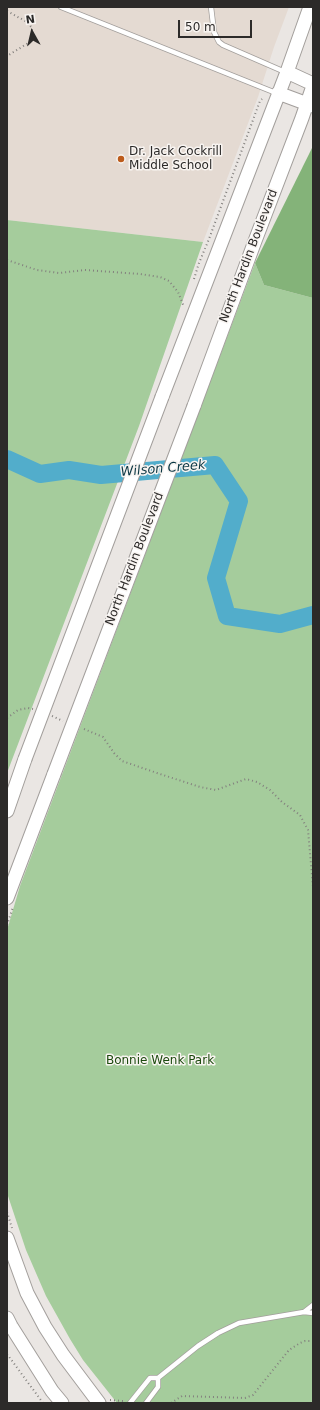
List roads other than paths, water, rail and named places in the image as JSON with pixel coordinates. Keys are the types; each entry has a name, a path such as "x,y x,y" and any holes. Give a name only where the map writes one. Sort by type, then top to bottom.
{"main road":[{"path":"7,811 25,759 287,72 310,7"},
{"path":"287,72 313,85"},
{"name":"North Hardin Boulevard","path":"7,898 310,104 313,85"},
{"path":"278,93 310,104"},
{"path":"10,1235 27,1293 45,1327 62,1355 103,1401"},
{"path":"7,1318 52,1391 62,1403"}],"lane":[{"path":"60,7 278,93"},
{"path":"211,7 214,32 219,42 287,72"},
{"path":"304,1312 313,1305"},
{"path":"130,1403 150,1378 158,1378 198,1346 239,1323 304,1312 313,1313"},
{"path":"146,1403 158,1387 158,1378"}],"waterway":[{"name":"Wilson Creek","path":"7,459 40,474 69,470 101,475 215,465 239,501 216,578 227,616 280,624 313,615"}],"place":[{"name":"Dr. Jack Cockrill Middle School","path":"121,159"}],"park label":[{"name":"Bonnie Wenk Park","path":"160,1061"}]}
